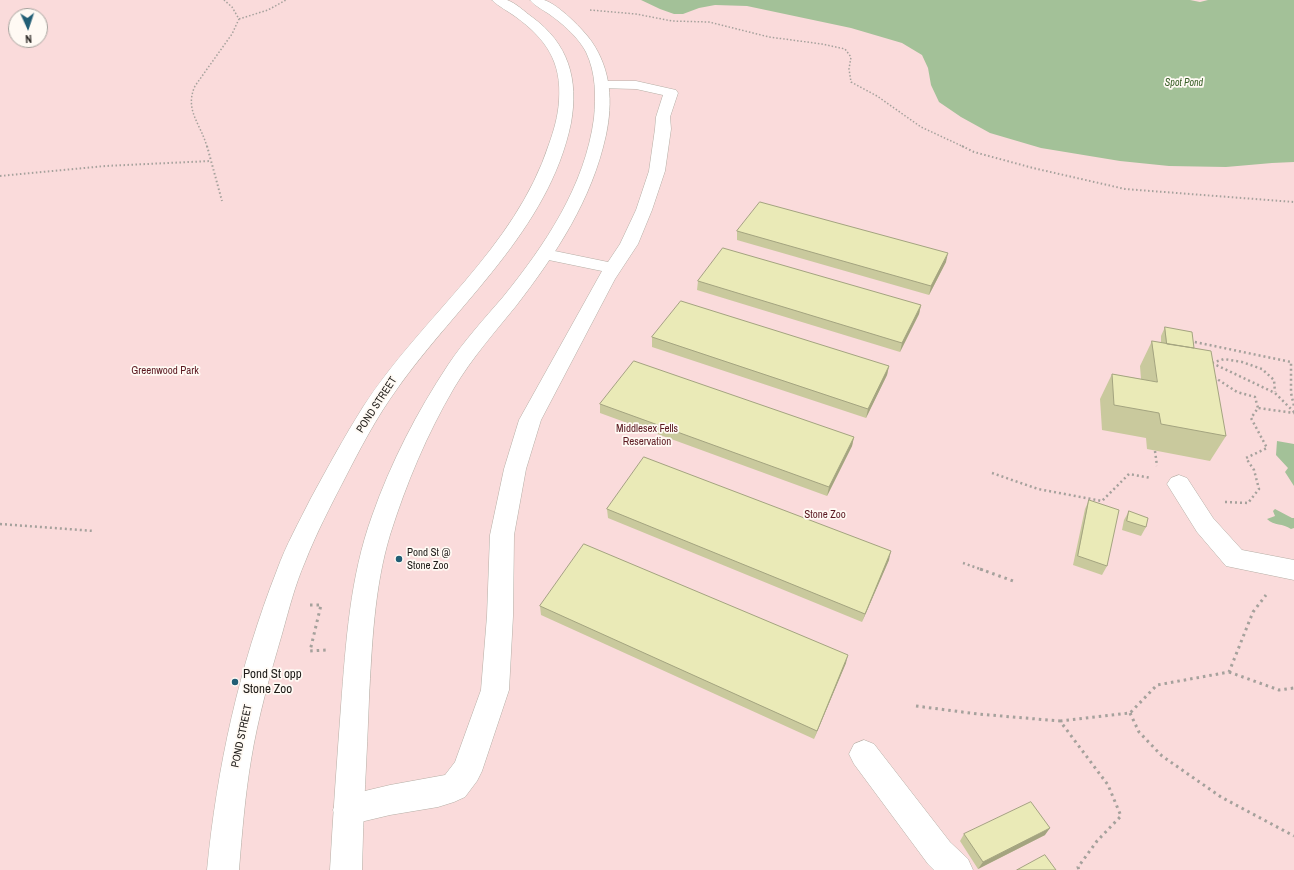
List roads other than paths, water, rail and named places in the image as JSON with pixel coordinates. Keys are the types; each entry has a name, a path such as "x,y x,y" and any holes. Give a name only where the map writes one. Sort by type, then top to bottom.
{"main road":[{"name":"POND STREET","path":"223,870 236,761 245,718 276,606 290,567 336,472 388,385 421,342 483,271 512,235 530,208 554,159 563,123 566,102 567,84 564,66 557,49 545,34 530,21 498,0"},
{"path":"346,870 348,810 358,646 373,552 383,518 395,486 413,446 436,401 470,349 545,254 566,220 589,171 595,151 603,111 603,85 599,66 588,44 576,29 556,12 536,0"},
{"path":"348,810 390,800 438,792 454,787 467,771 495,690 500,616 502,535 515,469 530,420 613,268 629,244 651,190 657,171 663,128 663,117 671,93 636,85 603,85"},
{"path":"545,254 613,268"},
{"path":"1179,484 1205,525 1235,559 1294,570"},
{"path":"864,754 939,853 957,870"}],"water":[{"name":"Spot Pond","path":"641,0 1190,0 1200,2 1208,0 1294,0 1294,162 1226,167 1169,166 1120,161 1041,148 990,133 961,117 939,102 931,85 928,68 922,55 902,43 851,28 747,6 715,5 699,8 683,14 674,14"},
{"path":"1277,441 1294,444 1294,486 1285,472 1288,468 1276,455"},
{"path":"1275,509 1294,518 1294,528 1291,529 1273,523 1267,519 1275,516 1273,511"}],"place":[{"name":"Pond St @ Stone Zoo","path":"399,559"},
{"name":"Pond St opp Stone Zoo","path":"235,682"}],"park label":[{"name":"Greenwood Park","path":"165,371"},
{"name":"Middlesex Fells Reservation","path":"647,435"},
{"name":"Stone Zoo","path":"825,515"}]}
